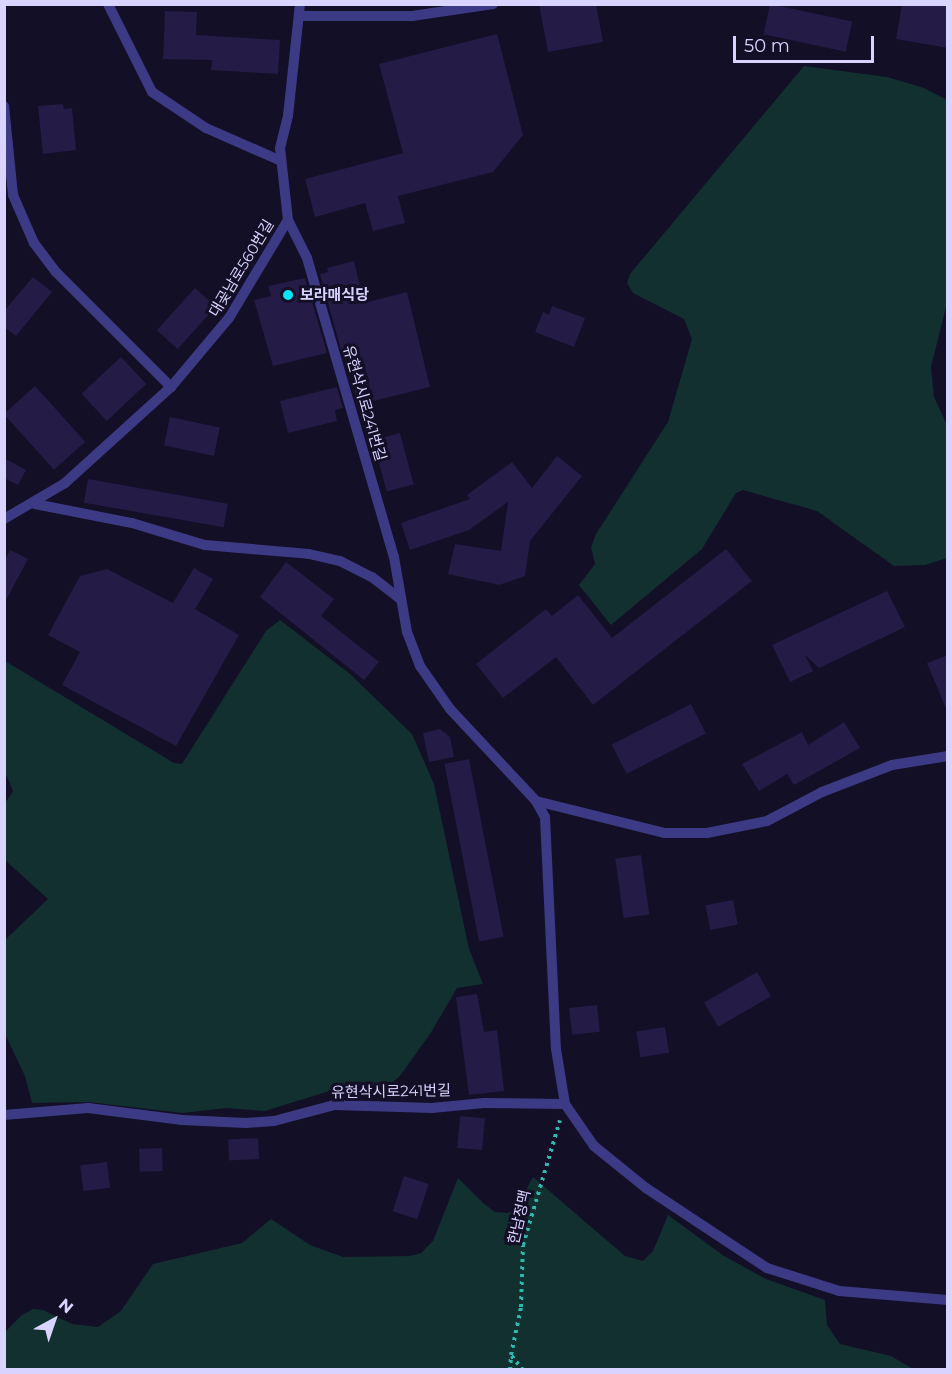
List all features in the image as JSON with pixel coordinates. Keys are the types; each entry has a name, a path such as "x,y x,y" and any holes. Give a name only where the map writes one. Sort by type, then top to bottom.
{"lane":[{"path":"108,4 152,92 206,128 281,161"},
{"name":"대곶남로560번길","path":"4,519 35,504 118,438 171,387 229,318 288,220 281,161 300,4"},
{"path":"299,16 412,16 494,4"},
{"path":"4,106 13,195 34,243 56,272 171,387"},
{"name":"유현삭시로241번길","path":"288,220 307,258 394,557 400,599 420,666 450,709 536,801 545,817 556,1049 565,1104 594,1146 646,1188 767,1268 839,1291 948,1300"},
{"path":"35,504 132,524 205,545 309,554 340,561 372,577 400,599"},
{"path":"536,801 664,833 707,833 767,821 822,792 892,765 948,756"},
{"name":"유현삭시로241번길","path":"4,1116 88,1108 182,1120 246,1123 274,1121 334,1106 432,1108 484,1103 565,1104"}],"path":[{"name":"한남정맥","path":"510,1370 521,1307 523,1245 565,1104"},
{"path":"511,1355 524,1370"}],"green space":[{"path":"804,66 887,77 924,88 947,100 947,303 931,367 934,397 947,425 947,558 925,565 894,566 817,511 743,490 736,493 702,549 611,625 579,585 595,564 591,547 596,534 668,422 692,339 684,319 633,293 627,283 630,274"},
{"path":"280,620 350,674 412,734 434,784 469,949 483,984 457,988 430,1034 400,1076 389,1085 339,1088 265,1111 226,1108 183,1113 88,1102 32,1103 25,1076 5,1034 5,940 48,899 5,860 5,803 13,791 5,772 5,661 174,763 182,764 266,631"},
{"path":"533,1177 625,1256 643,1261 653,1251 668,1215 724,1256 766,1279 825,1300 827,1325 840,1344 891,1356 913,1369 5,1369 5,1332 22,1315 33,1309 43,1310 72,1324 98,1327 121,1311 153,1264 242,1243 271,1219 310,1245 343,1257 410,1256 421,1253 433,1241 458,1178 495,1212 508,1213 516,1209"}],"building":[{"path":"539,4 596,4 603,42 548,52"},
{"path":"770,4 852,21 846,52 764,34"},
{"path":"902,4 948,4 948,48 896,39"},
{"path":"165,11 197,12 196,35 280,40 278,74 211,70 212,60 163,59"},
{"path":"497,34 523,135 493,172 398,196 405,223 373,231 365,203 315,217 305,179 403,153 379,64"},
{"path":"63,104 64,109 72,108 76,150 43,154 38,106"},
{"path":"354,261 364,303 407,292 430,387 357,405 347,348 341,350 320,274 328,272 327,268"},
{"path":"33,277 52,292 16,336 4,327 4,311"},
{"path":"305,278 327,353 273,366 254,300 271,296 268,286"},
{"path":"195,288 216,307 178,349 157,330"},
{"path":"552,306 585,318 574,347 535,332 543,312 549,315"},
{"path":"121,357 146,384 107,421 82,394"},
{"path":"35,386 85,442 54,470 4,414"},
{"path":"337,387 343,408 335,410 337,421 288,433 280,401"},
{"path":"170,417 220,428 214,456 164,445"},
{"path":"400,433 414,484 387,491 373,440"},
{"path":"557,456 582,476 530,541 525,576 499,585 448,574 455,544 501,551 508,502 469,530 410,550 401,523 470,499 467,495 512,462 532,488"},
{"path":"4,458 26,470 18,485 4,478"},
{"path":"88,479 228,504 224,527 84,503"},
{"path":"726,549 752,581 593,705 556,657 503,698 476,664 546,609 552,616 578,595 612,638"},
{"path":"10,550 28,559 4,604 4,561"},
{"path":"286,562 334,599 321,616 379,662 364,680 260,597"},
{"path":"194,568 213,579 195,609 239,635 176,746 62,685 80,652 48,635 80,576 107,569 173,603"},
{"path":"887,591 905,627 819,668 805,655 813,671 790,682 772,645"},
{"path":"948,655 948,711 947,711 927,663"},
{"path":"691,704 706,733 627,774 612,744"},
{"path":"844,722 860,748 794,785 787,774 759,791 742,764 802,732 808,745"},
{"path":"440,729 450,737 454,757 429,762 423,733"},
{"path":"469,759 504,937 479,941 444,764"},
{"path":"641,855 649,914 624,918 615,859"},
{"path":"733,900 738,925 710,930 706,905"},
{"path":"757,972 771,996 718,1027 704,1002"},
{"path":"477,994 484,1032 497,1030 504,1091 469,1095 456,997"},
{"path":"597,1005 600,1032 572,1035 569,1008"},
{"path":"665,1027 669,1053 640,1057 636,1032"},
{"path":"460,1116 485,1118 482,1150 457,1148"},
{"path":"258,1138 259,1159 229,1161 228,1140"},
{"path":"162,1148 163,1171 140,1172 139,1149"},
{"path":"107,1162 110,1188 83,1191 80,1165"},
{"path":"404,1176 429,1184 417,1219 393,1211"}],"place":[{"name":"보라매식당","path":"288,295"}]}
